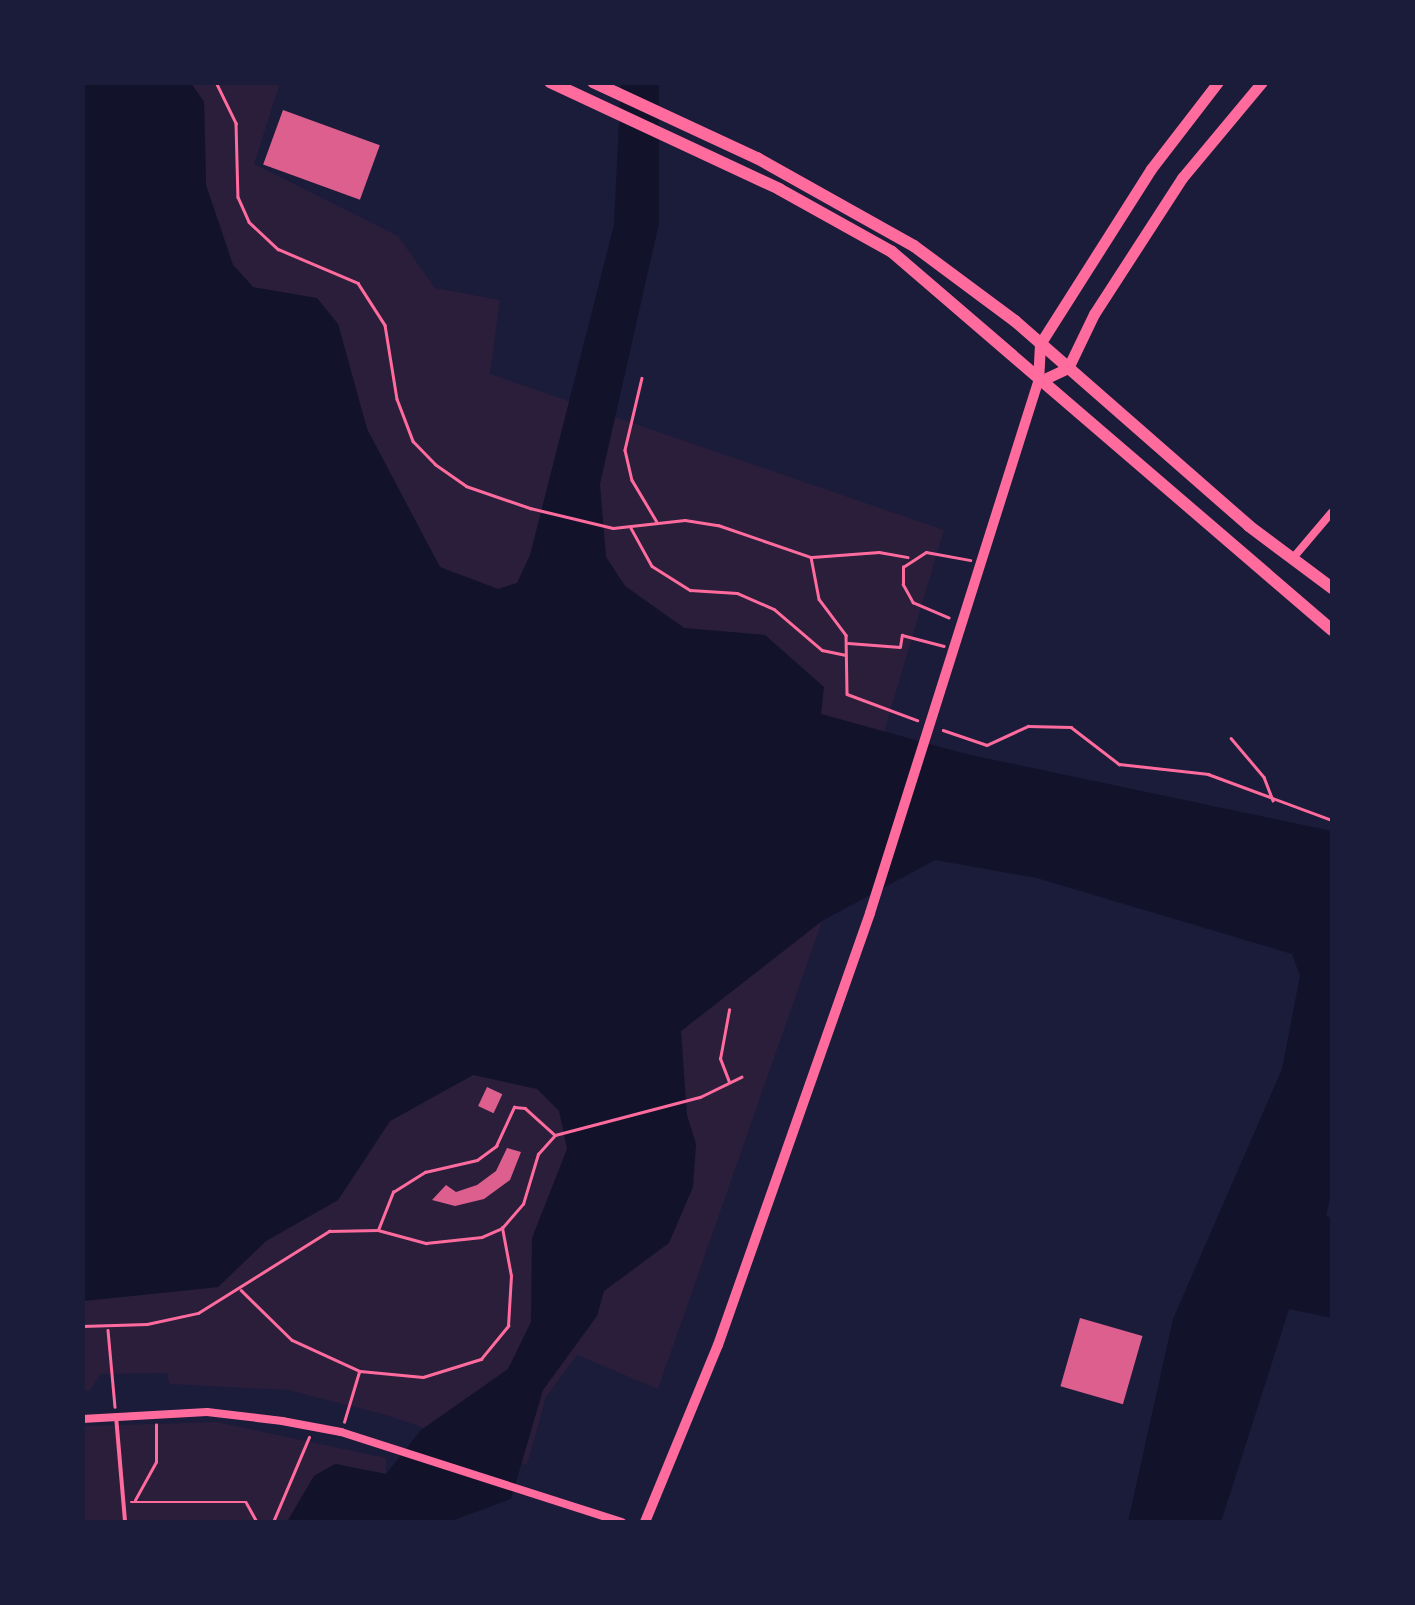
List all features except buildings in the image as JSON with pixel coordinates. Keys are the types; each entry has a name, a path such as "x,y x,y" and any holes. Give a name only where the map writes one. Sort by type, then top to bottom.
{"main road":[{"path":"550,82 618,111 892,252 1038,382 1332,630"},
{"path":"593,82 663,113 914,246 1040,344 1332,588"},
{"path":"1038,382 1040,344 1151,168 1218,82"},
{"path":"1038,382 1068,368 1094,314 1182,178 1262,82"}],"street":[{"path":"645,1522 718,1345 870,913 948,678 1038,382"},
{"path":"1293,558 1332,512"},
{"path":"82,1419 207,1412 314,1427 622,1522"}],"lane":[{"path":"116,1416 125,1522"}],"path":[{"path":"216,82 236,123 238,197 250,222 278,249 341,271 367,296 385,325 397,399 413,441 466,486 530,508 614,528"},
{"path":"642,378 625,450 632,480 658,523"},
{"path":"630,527 652,566 690,590 737,593 774,610 822,650 848,656"},
{"path":"810,557 879,552 910,557 926,552 983,563"},
{"path":"910,557 903,585 913,603 964,624"},
{"path":"847,643 900,647 902,635 956,649"},
{"path":"1232,738 1264,776 1274,802"},
{"path":"729,1010 720,1058 729,1083"},
{"path":"82,1326 108,1328 198,1313 329,1231 378,1230 458,1243 502,1228 523,1204 538,1154 555,1135 700,1097 742,1077"},
{"path":"378,1230 393,1192 425,1172 476,1160 496,1146 514,1108 525,1108 555,1135"},
{"path":"240,1289 292,1340 360,1371 422,1377 481,1358 508,1326 511,1276 502,1228"},
{"path":"108,1328 116,1416"},
{"path":"340,1432 360,1371"},
{"path":"134,1502 156,1462 153,1437 159,1414"},
{"path":"273,1522 314,1427"},
{"path":"123,1502 246,1502 257,1522"}],"shaded area":[{"path":"83,83 191,83 204,102 206,185 233,265 253,287 317,298 338,324 367,429 440,567 498,589 517,583 530,555 614,225 621,83 659,83 659,223 600,484 606,557 625,586 684,628 765,635 824,687 821,714 966,754 1332,831 1332,1192 1326,1215 1332,1219 1332,1318 1289,1309 1221,1522 1128,1522 1173,1319 1282,1069 1300,976 1292,954 1037,878 935,860 822,921 681,1031 687,1115 696,1144 693,1187 669,1243 604,1291 597,1316 543,1390 511,1499 449,1522 287,1522 314,1476 335,1464 386,1474 421,1430 508,1369 531,1322 532,1238 567,1149 559,1111 537,1089 473,1075 390,1121 338,1200 266,1241 218,1287 83,1301"},
{"path":"191,83 280,83 254,164 398,236 435,288 500,300 490,374 944,530 884,732 820,714 766,635 684,628 625,586 606,557 498,589 440,568 367,429 338,324 253,287 233,265 206,185 204,102"},
{"path":"822,921 658,1389 577,1355 546,1397 527,1465 390,1416 288,1390 169,1384 167,1373 101,1374 90,1390 83,1390 83,1301 218,1287 266,1241 338,1200 390,1121 473,1075 681,1031"},
{"path":"217,1422 386,1458 386,1474 336,1464 314,1476 287,1522 83,1522 83,1426"}]}
